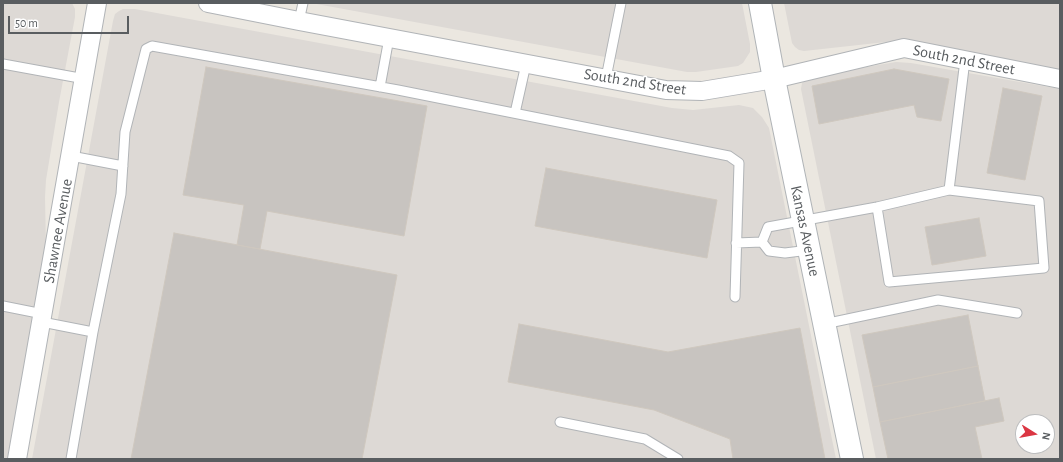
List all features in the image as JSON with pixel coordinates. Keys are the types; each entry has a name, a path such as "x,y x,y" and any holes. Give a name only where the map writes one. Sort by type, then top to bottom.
{"main road":[{"name":"Kansas Avenue","path":"760,3 774,79 852,459"}],"street":[{"name":"Shawnee Avenue","path":"17,459 85,79 97,3"},
{"name":"South 2nd Street","path":"208,3 666,90 702,91 774,79 904,48 1060,79"}],"lane":[{"path":"299,21 303,3"},
{"path":"606,78 620,3"},
{"path":"380,86 389,38"},
{"path":"71,459 93,332 121,194 125,132 148,46 380,86 729,156 739,162 735,297"},
{"path":"949,190 965,60"},
{"path":"3,64 85,79"},
{"path":"515,113 526,64"},
{"path":"71,156 123,166"},
{"path":"762,242 768,227 877,207 949,190 1038,201 1044,268 889,282 877,207"},
{"path":"736,243 762,242"},
{"path":"762,242 769,251 785,253 809,250"},
{"path":"824,324 938,300 1016,313"},
{"path":"3,306 93,332"},
{"path":"560,422 644,439 678,459"}],"shaded area":[{"path":"3,3 72,3 75,9 75,17 46,180 46,247 40,288 7,459 3,459"},
{"path":"311,3 742,3 750,44 750,52 743,63 738,66 687,72"},
{"path":"784,3 1060,3 1060,70 904,40 804,51 799,50 792,43"},
{"path":"123,9 135,9 672,108 693,110 739,105 753,108 762,117 769,128 836,459 32,459 113,21 115,14"},
{"path":"896,62 911,63 1060,89 1060,459 876,459 801,89 802,83 807,77"}],"building":[{"path":"206,67 427,106 404,236 267,211 260,249 237,245 244,205 183,195"},
{"path":"894,69 949,79 941,121 917,117 914,105 819,124 812,86"},
{"path":"1003,88 1042,96 1025,180 987,173"},
{"path":"546,168 717,200 707,258 535,226"},
{"path":"979,218 986,256 932,265 925,227"},
{"path":"174,233 397,275 362,459 131,459"},
{"path":"968,315 978,366 873,387 862,335"},
{"path":"519,324 668,352 800,328 825,459 733,459 730,439 654,410 508,382"},
{"path":"978,366 985,401 880,422 873,387"},
{"path":"999,398 1004,421 975,427 982,459 888,459 880,422"}]}
